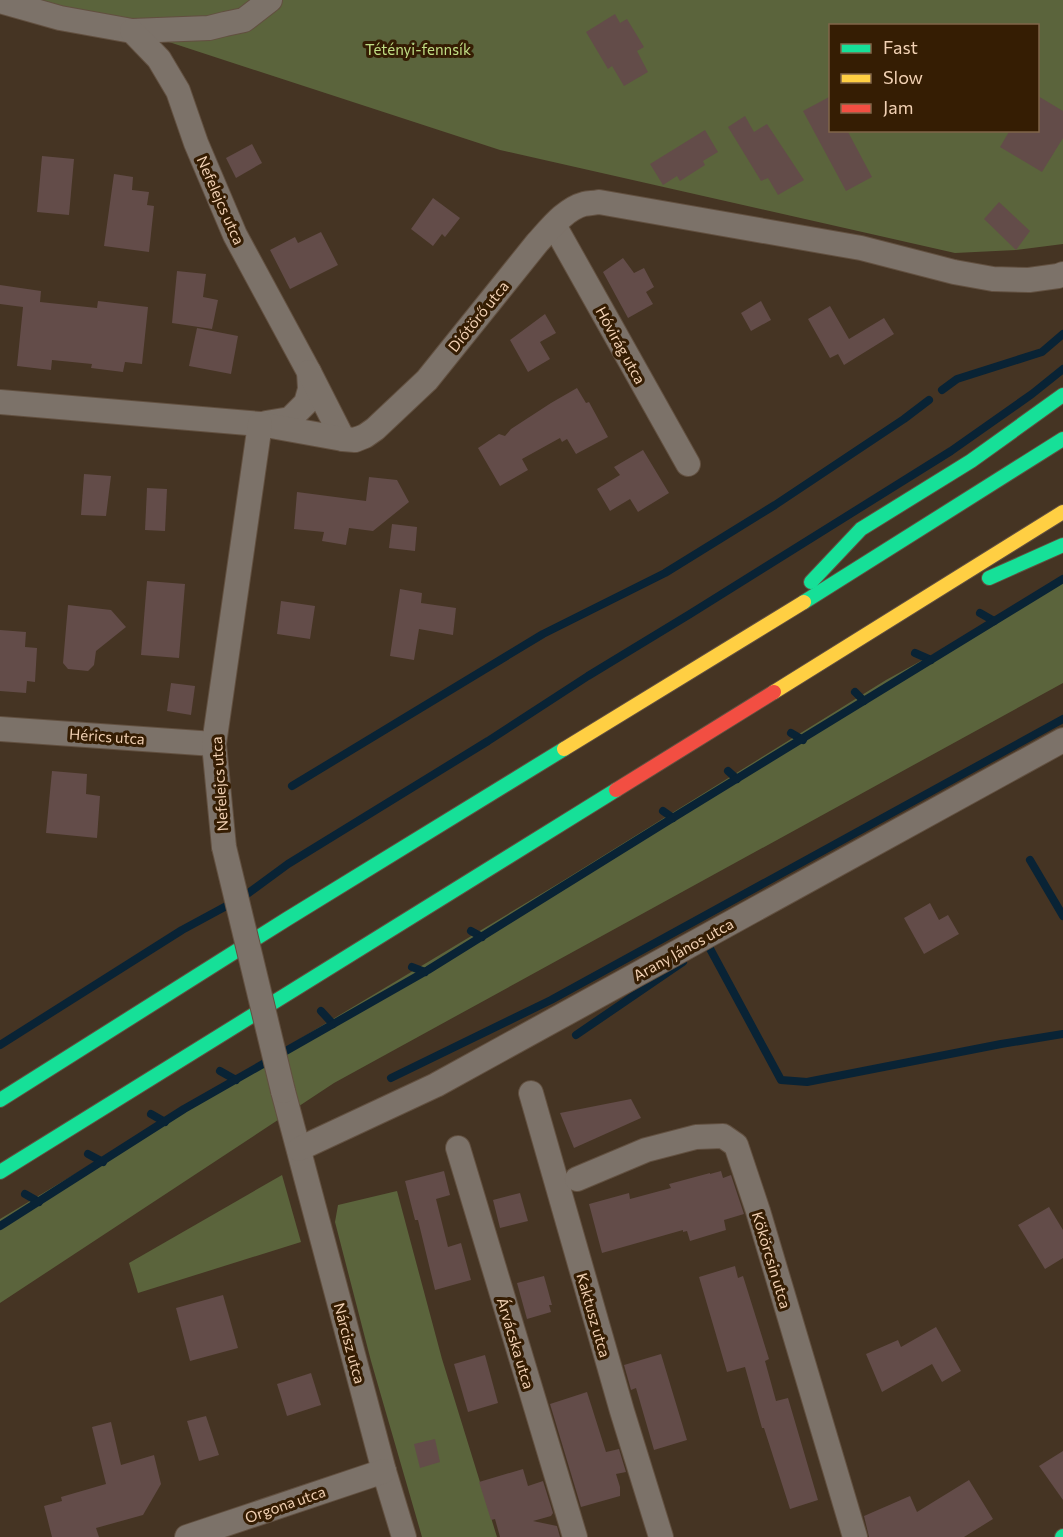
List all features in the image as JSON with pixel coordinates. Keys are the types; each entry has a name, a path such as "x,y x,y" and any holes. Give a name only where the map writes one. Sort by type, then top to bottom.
{"highway":[{"path":"779,616 861,529 971,461 1063,395"},
{"path":"0,1100 297,913 1063,439"},
{"path":"0,1172 1063,512"},
{"path":"873,629 1063,545"}],"street":[{"path":"0,1 60,18 132,31 209,28 244,20 270,0"},
{"name":"Nefelejcs utca","path":"132,31 159,59 178,91 196,143 235,235 343,439"},
{"name":"Diótörő utca","path":"0,402 260,424 355,440 375,429 427,380 554,225 572,209 584,204 599,202 861,248 954,272 993,279 1029,280 1063,274"},
{"name":"Hóvirág utca","path":"554,225 688,464"},
{"path":"260,424 290,419 306,403 310,389 309,372"},
{"name":"Nefelejcs utca","path":"260,424 214,744 224,847 299,1149"},
{"name":"Hérics utca","path":"0,729 214,744"},
{"name":"Arany János utca","path":"299,1149 436,1085 1063,740"},
{"name":"Kaktusz utca","path":"531,1093 661,1537"},
{"name":"Kökörcsin utca","path":"577,1179 646,1150 696,1137 723,1136 736,1145 855,1537"},
{"name":"Árvácska utca","path":"458,1148 575,1537"},
{"name":"Nárcisz utca","path":"299,1149 384,1471 404,1537"},
{"name":"Orgona utca","path":"187,1537 384,1471"}],"green space":[{"name":"Tétényi-fennsík","path":"17,0 1063,0 1063,244 1016,250 955,253 500,150 172,43"},
{"path":"1063,583 1063,683 334,1083 0,1303 0,1219 561,882 886,680"},
{"path":"282,1175 301,1242 138,1293 129,1263"},
{"path":"397,1191 442,1359 497,1537 422,1537 371,1361 335,1222 338,1205"}],"building":[{"path":"615,14 620,23 627,19 644,47 637,51 648,72 624,86 612,66 608,69 586,32"},
{"path":"829,97 829,132 848,132 872,177 846,191 803,111"},
{"path":"1039,97 1063,111 1063,138 1042,172 1000,147 1009,132 1039,132"},
{"path":"745,116 754,132 767,124 804,180 778,195 768,178 761,181 728,127"},
{"path":"705,130 718,152 703,161 705,165 680,181 677,176 663,185 650,164"},
{"path":"252,144 262,163 236,178 226,158"},
{"path":"42,156 74,159 69,215 37,212"},
{"path":"114,174 133,177 132,190 149,192 147,205 154,206 149,252 104,246"},
{"path":"433,198 460,218 445,237 442,234 433,246 411,229"},
{"path":"999,202 1030,231 1016,250 984,219"},
{"path":"321,232 338,265 290,289 270,250 295,237 298,243"},
{"path":"623,258 634,273 644,268 654,287 646,292 653,304 628,318 603,272"},
{"path":"177,271 206,274 203,297 218,300 212,329 172,323"},
{"path":"0,285 41,291 40,302 97,308 98,301 148,307 142,364 125,362 123,372 91,368 92,364 52,360 51,370 17,366 23,307 0,304"},
{"path":"761,301 771,320 751,331 741,313"},
{"path":"830,306 849,339 884,318 894,334 844,365 838,354 830,358 808,319"},
{"path":"545,314 556,333 540,342 550,359 528,372 510,340"},
{"path":"197,328 238,336 231,374 189,366"},
{"path":"577,388 586,403 589,402 608,437 576,454 567,439 562,442 560,438 522,459 528,470 500,486 478,448 499,434 505,436 511,429"},
{"path":"643,450 669,493 638,512 630,499 610,511 597,489 620,475 614,467"},
{"path":"84,474 111,476 106,516 81,515"},
{"path":"369,477 397,480 409,502 373,531 349,528 346,545 322,541 324,532 294,529 297,492 366,501"},
{"path":"147,488 167,489 165,531 145,530"},
{"path":"392,524 417,527 415,551 389,548"},
{"path":"147,581 185,584 179,658 141,655"},
{"path":"400,589 422,593 421,603 456,608 453,635 419,629 414,660 390,656"},
{"path":"281,601 315,606 310,639 277,634"},
{"path":"68,605 111,610 126,627 96,651 94,665 88,671 68,669 63,663"},
{"path":"0,630 26,632 25,647 37,648 35,682 27,681 26,693 0,691"},
{"path":"171,683 195,686 191,715 167,711"},
{"path":"52,771 87,774 86,794 100,796 97,838 46,833"},
{"path":"930,903 939,920 948,915 959,934 924,954 904,918"},
{"path":"631,1099 641,1118 574,1148 560,1113"},
{"path":"444,1171 450,1195 436,1199 448,1247 461,1243 471,1280 435,1290 418,1220 415,1220 405,1181"},
{"path":"721,1171 723,1178 731,1175 744,1214 724,1220 726,1230 690,1241 687,1231 683,1232 683,1230 602,1253 589,1204 629,1193 630,1199 671,1188 669,1184"},
{"path":"520,1193 528,1221 500,1228 493,1200"},
{"path":"1049,1207 1063,1230 1063,1258 1045,1269 1018,1225"},
{"path":"735,1266 738,1278 743,1276 769,1359 765,1361 776,1401 788,1398 818,1500 790,1509 764,1428 762,1428 745,1367 727,1372 699,1277"},
{"path":"544,1276 552,1305 549,1305 551,1312 527,1319 517,1283"},
{"path":"223,1295 238,1348 190,1361 176,1308"},
{"path":"936,1327 961,1371 942,1382 932,1364 882,1392 866,1354 898,1340 901,1347"},
{"path":"661,1354 687,1440 654,1450 636,1388 631,1390 624,1365"},
{"path":"485,1355 498,1403 468,1412 454,1364"},
{"path":"311,1373 321,1405 287,1416 277,1384"},
{"path":"587,1392 606,1452 619,1449 626,1472 616,1474 620,1496 581,1507 550,1404"},
{"path":"206,1416 219,1455 199,1461 187,1421"},
{"path":"111,1422 121,1465 154,1455 161,1484 143,1515 96,1528 99,1537 52,1537 44,1506 62,1501 61,1497 106,1484 92,1427"},
{"path":"435,1439 440,1462 420,1468 414,1444"},
{"path":"1063,1451 1063,1500 1039,1466"},
{"path":"523,1469 528,1486 543,1481 553,1513 551,1516 533,1521 557,1526 560,1537 500,1537 495,1519 491,1520 479,1482"},
{"path":"969,1480 993,1519 964,1537 869,1537 864,1516 910,1496 917,1512"}],"waterway":[{"path":"942,390 957,379 1042,352 1063,334"},
{"path":"0,1045 182,930 243,897 288,864 951,451 1032,394 1063,369"},
{"path":"292,786 543,634 665,573 775,505 929,400"},
{"path":"0,1226 184,1109 428,970 1063,579"},
{"path":"980,613 994,621"},
{"path":"915,653 931,660"},
{"path":"855,692 864,701"},
{"path":"391,1078 551,1000 1063,719"},
{"path":"791,733 803,740"},
{"path":"728,771 737,779"},
{"path":"663,811 673,818"},
{"path":"1030,860 1063,916"},
{"path":"471,931 482,937"},
{"path":"703,948 708,945 781,1080 807,1082 1063,1034"},
{"path":"576,1035 683,962"},
{"path":"412,967 425,972"},
{"path":"321,1011 333,1024"},
{"path":"220,1071 236,1080"},
{"path":"151,1114 165,1122"},
{"path":"88,1154 103,1162"},
{"path":"25,1194 39,1202"}],"traffic: fast":[{"path":"811,582 861,529 971,461 1063,395"},
{"path":"804,602 1063,439"},
{"path":"989,578 1063,545"},
{"path":"0,1100 287,919 564,749"},
{"path":"0,1172 616,790"}],"traffic: slow":[{"path":"774,692 1063,512"},
{"path":"564,749 804,602"}],"traffic: jam":[{"path":"616,790 774,692"}]}
